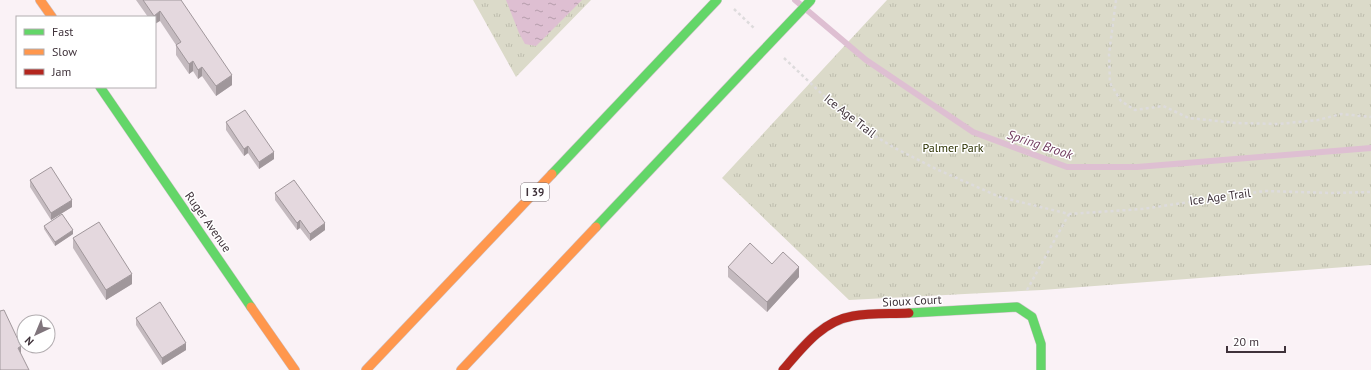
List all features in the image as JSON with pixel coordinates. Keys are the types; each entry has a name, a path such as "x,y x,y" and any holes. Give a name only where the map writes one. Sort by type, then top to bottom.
{"main road":[{"path":"40,0 51,16"},
{"name":"I 39","path":"366,370 717,0"},
{"path":"461,370 811,0"},
{"name":"Ruger Avenue","path":"101,88 295,370"},
{"path":"1017,307 1032,316 1041,344 1042,370"},
{"name":"Sioux Court","path":"783,370 820,331 841,319 854,316 1017,307"}],"path":[{"path":"1116,0 1109,54 1110,84 1121,101 1135,110 1163,106 1189,118 1236,123 1279,124 1318,120 1341,114 1371,117"},
{"path":"731,6 760,33"},
{"name":"Ice Age Trail","path":"782,56 822,95 862,128 893,147 936,169 1000,197 1069,214 1142,209 1265,191 1332,193 1371,192"},
{"path":"1017,307 1069,214"}],"green space":[{"path":"473,0 591,0 516,77"},
{"name":"Palmer Park","path":"887,0 1371,0 1371,265 1042,290 849,300 722,178"}],"water":[{"path":"506,0 582,0 536,46 525,44"}],"building":[{"path":"143,0 181,0 232,75 216,86 202,67 198,70 193,61 189,64 176,45 181,42 160,11 154,16"},
{"path":"245,110 274,152 259,162 248,146 244,149 226,122"},
{"path":"51,167 72,200 51,213 30,180"},
{"path":"294,180 325,223 310,234 300,220 297,223 275,193"},
{"path":"62,214 73,230 55,242 44,226"},
{"path":"99,222 132,274 106,290 73,238"},
{"path":"750,243 772,264 783,252 799,267 767,302 728,267"},
{"path":"160,302 186,343 162,358 136,318"},
{"path":"4,310 16,335 16,354 21,354 29,370 0,370 0,311"}],"waterway":[{"name":"Spring Brook","path":"795,0 866,60 973,132 1067,167 1137,167 1371,148"}],"traffic: fast":[{"path":"552,174 717,0"},
{"path":"753,61 811,0"},
{"path":"596,227 753,61"},
{"path":"101,88 251,307"},
{"path":"909,313 1017,307 1032,317 1041,344 1041,370"}],"traffic: slow":[{"path":"40,0 51,16"},
{"path":"366,370 552,174"},
{"path":"461,370 596,227"},
{"path":"251,307 295,370"}],"traffic: jam":[{"path":"783,370 805,345 822,329 832,323 860,315 909,313"}]}
